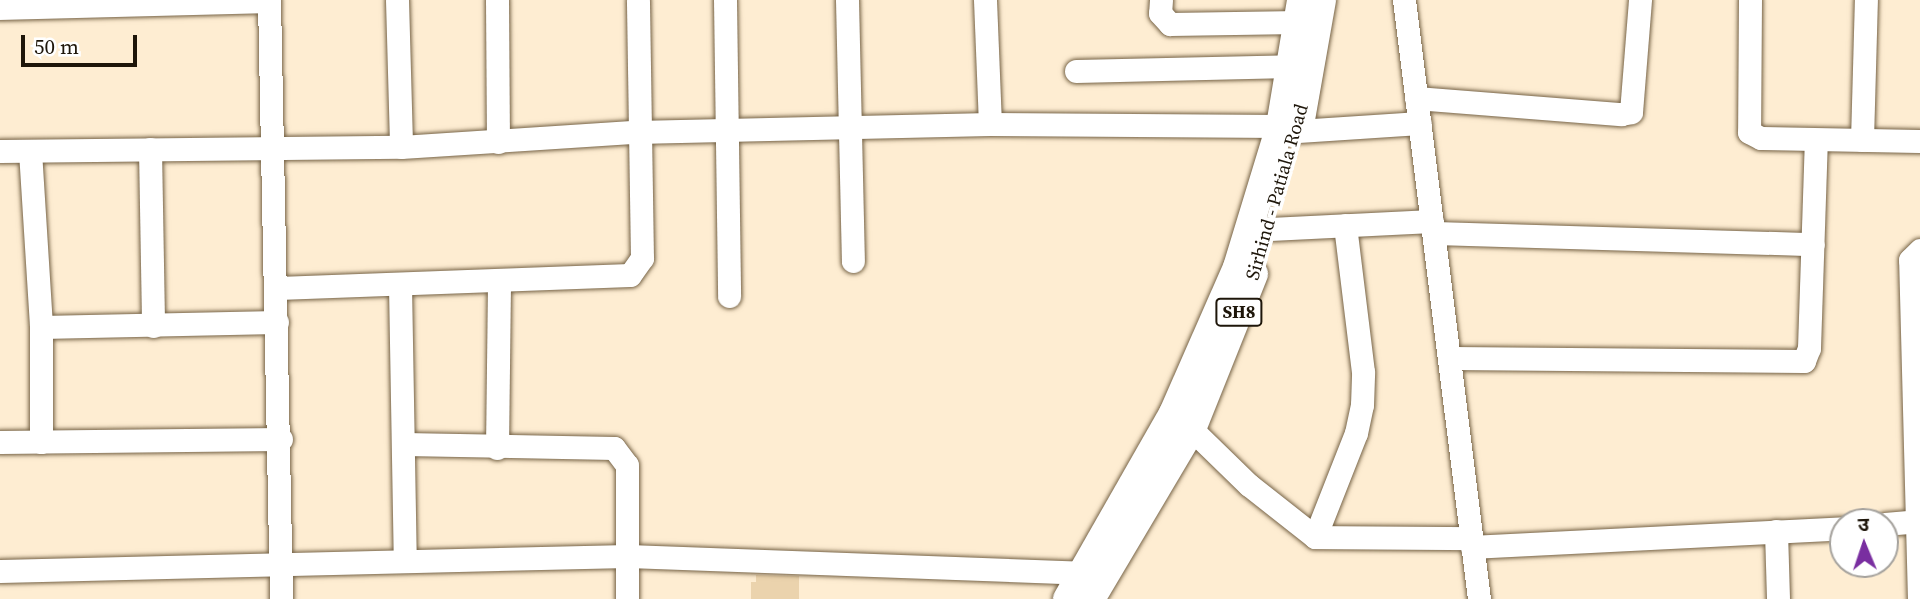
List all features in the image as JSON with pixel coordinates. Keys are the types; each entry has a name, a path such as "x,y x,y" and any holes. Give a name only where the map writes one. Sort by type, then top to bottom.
{"main road":[{"name":"Sirhind - Patiala Road","path":"1182,421 1270,229 1289,128 1322,0"},
{"path":"1067,599 1086,586 1182,421 1289,128 1291,66 1300,11"}],"street":[{"path":"0,8 270,0 281,439 281,599"},
{"path":"397,0 401,147"},
{"path":"497,0 498,142"},
{"path":"278,288 619,278 637,269 642,258 636,132 638,0"},
{"path":"725,0 729,296"},
{"path":"847,0 853,261"},
{"path":"985,0 990,124"},
{"path":"1161,0 1160,13 1170,24 1300,11"},
{"path":"1405,0 1479,599"},
{"path":"1416,98 1621,114 1632,111 1640,0"},
{"path":"1750,0 1749,132 1761,138 1920,141"},
{"path":"1862,140 1866,0"},
{"path":"1076,71 1291,66"},
{"path":"0,151 401,147 636,132 990,124 1289,128 1420,123"},
{"path":"1451,358 1804,361 1809,348 1816,140"},
{"path":"150,149 153,326"},
{"path":"30,151 41,327 41,442"},
{"path":"1270,229 1345,225 1434,227 1813,244"},
{"path":"1315,537 1356,433 1362,405 1363,372 1345,225"},
{"path":"1919,599 1910,260 1920,250"},
{"path":"497,448 499,283"},
{"path":"400,285 405,560"},
{"path":"41,327 277,322"},
{"path":"1182,421 1249,485 1315,537 1472,542 1829,529"},
{"path":"0,442 281,439"},
{"path":"404,444 497,448 602,447 623,455 627,465 627,599"},
{"path":"1899,523 1918,521"},
{"path":"1776,531 1778,599"},
{"path":"0,571 280,561 628,556 1086,586"}],"building":[{"path":"756,575 799,576 799,599 751,599 751,582 756,582"}]}
